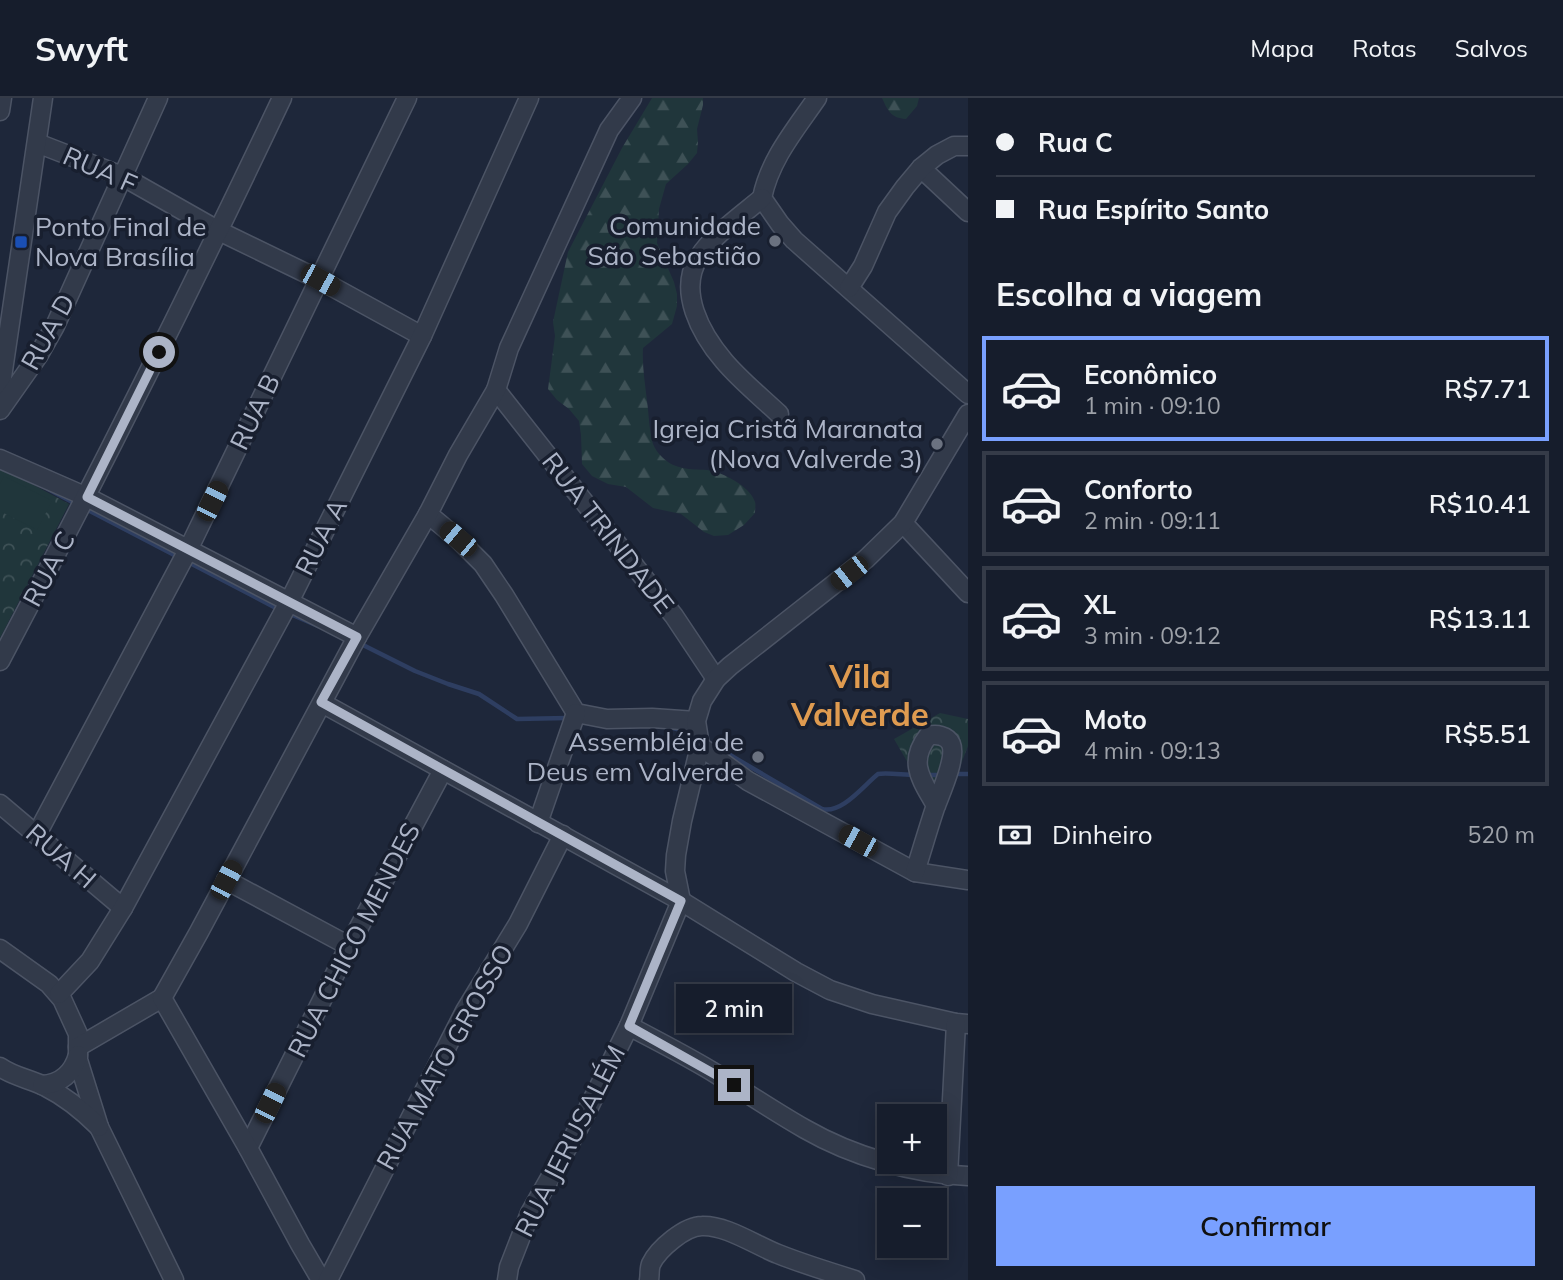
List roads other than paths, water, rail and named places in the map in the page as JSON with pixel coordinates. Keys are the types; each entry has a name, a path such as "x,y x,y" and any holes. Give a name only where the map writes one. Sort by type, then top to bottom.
{"street":[{"path":"0,111 2,98"},
{"path":"0,391 43,98"},
{"name":"RUA D","path":"0,410 38,356 55,326 158,98"},
{"name":"RUA C","path":"0,662 87,497 282,98"},
{"name":"RUA B","path":"37,834 188,550 407,98"},
{"name":"RUA A","path":"59,994 90,961 122,908 289,602 422,336 530,98"},
{"path":"43,1085 64,1079 73,1068 78,1051 165,1004 226,880 321,702 496,390 509,348 609,130 632,98"},
{"path":"779,414 724,361 710,342 694,310 690,288 698,257 762,198 766,179 778,155 817,98"},
{"name":"RUA F","path":"37,143 122,176 219,231 320,280 422,336"},
{"path":"849,288 863,266 887,212 905,187 921,168 937,155 954,146 968,146"},
{"path":"921,168 968,212"},
{"path":"762,198 794,240 968,394"},
{"name":"RUA TRINDADE","path":"496,390 666,606 716,679"},
{"path":"681,901 675,871 676,855 700,746 696,721 702,701 716,679 730,666 866,559 903,523 968,414"},
{"path":"0,459 87,497 357,637"},
{"path":"428,514 483,564 576,713 607,719 696,721"},
{"path":"903,523 968,593"},
{"path":"321,702 681,901 830,990 872,1004 962,1024 948,1175"},
{"path":"538,823 576,713"},
{"path":"700,746 748,781 915,872 968,880"},
{"name":"RUA CHICO MENDES","path":"248,1148 349,946 443,770"},
{"name":"RUA H","path":"0,804 122,908"},
{"path":"915,872 936,806"},
{"name":"RUA MATO GROSSO","path":"328,1280 466,1011 518,924 563,835"},
{"path":"226,880 349,946"},
{"name":"RUA JERUSALÉM","path":"507,1280 509,1267 530,1213 579,1127 629,1026 681,901"},
{"path":"0,949 59,994 78,1034 80,1066 99,1126 174,1280"},
{"path":"165,1004 321,1280"},
{"path":"629,1026 717,1074 807,1131 864,1156 914,1170 968,1176"},
{"path":"0,1067 43,1085 99,1126"},
{"path":"649,1280 650,1266 658,1254 683,1233 700,1226 721,1229 775,1253 855,1280"}],"waterway":[{"path":"48,489 78,505"},
{"path":"86,509 180,558"},
{"path":"188,562 274,607"},
{"path":"288,613 318,626"},
{"path":"359,643 415,671 479,694 517,719 567,718"},
{"path":"669,727 689,732"},
{"path":"713,745 822,809 845,803 878,774 915,775"},
{"path":"951,774 968,774"},
{"path":"923,775 943,775"}],"place":[{"name":"Comunidade São Sebastião","path":"775,241"},
{"name":"Ponto Final de Nova Brasília","path":"21,242"},
{"name":"Igreja Cristã Maranata (Nova Valverde 3)","path":"937,444"},
{"name":"Assembléia de Deus em Valverde","path":"758,757"}],"district":[{"name":"Vila Valverde","path":"860,695"}]}
